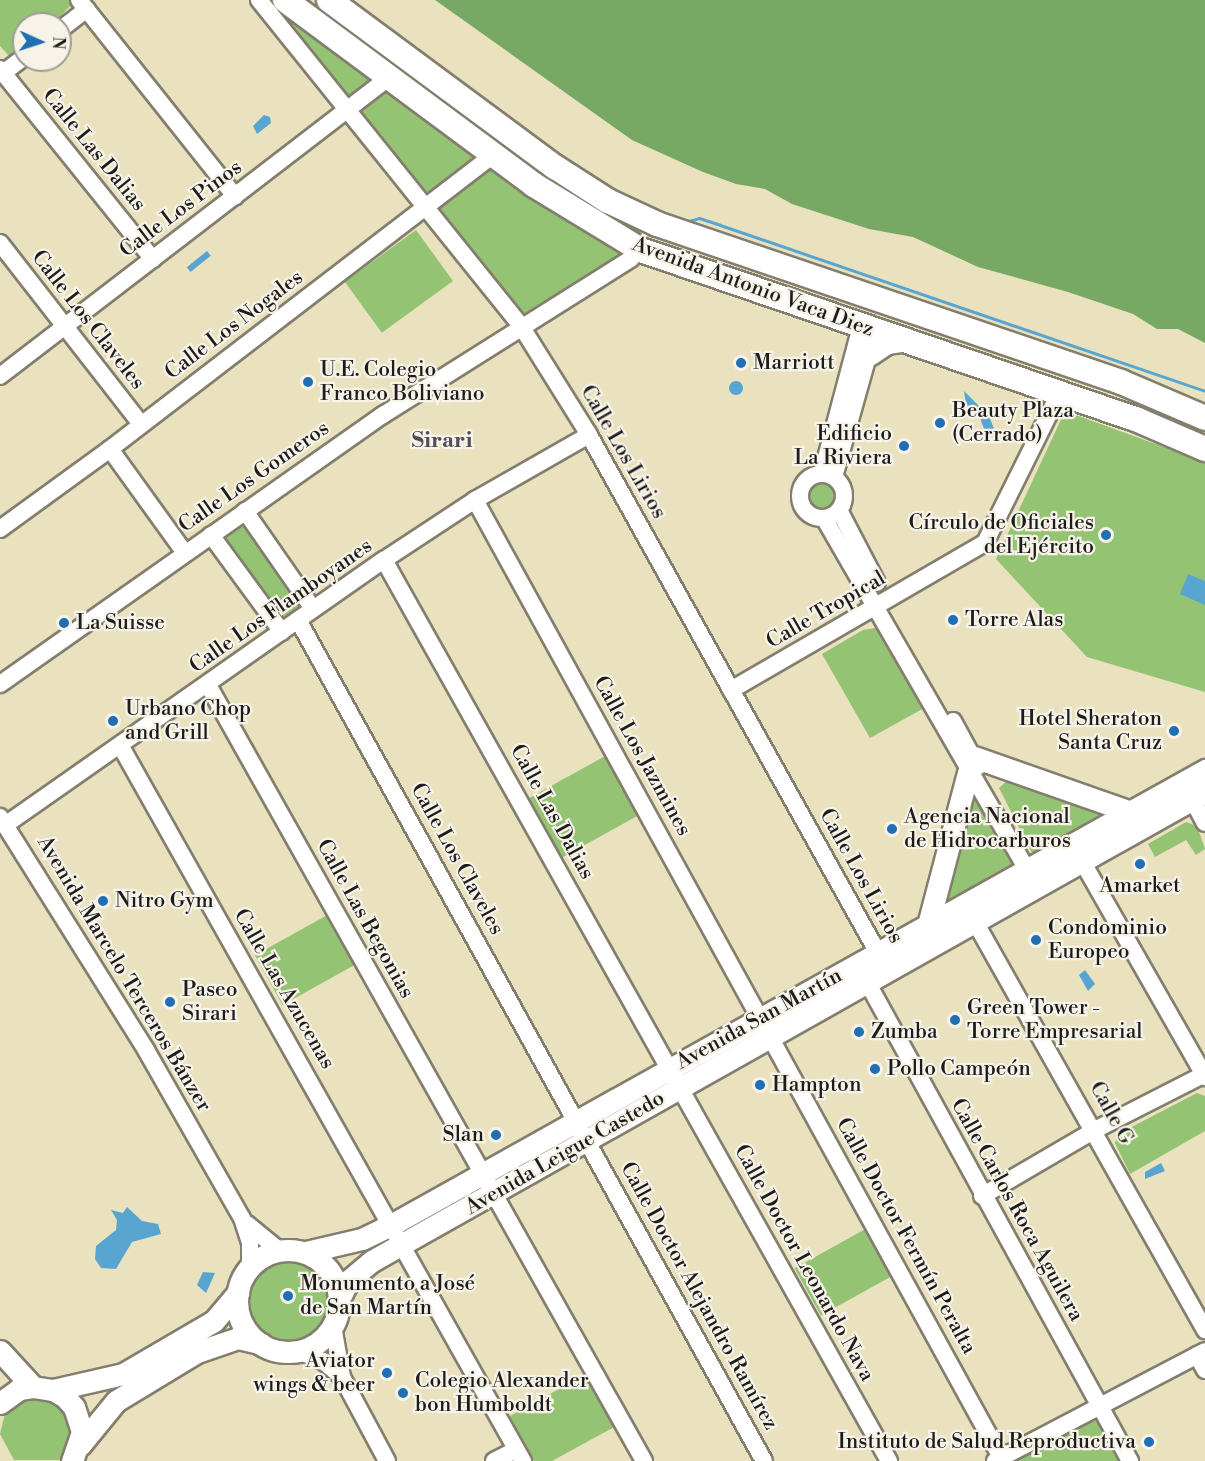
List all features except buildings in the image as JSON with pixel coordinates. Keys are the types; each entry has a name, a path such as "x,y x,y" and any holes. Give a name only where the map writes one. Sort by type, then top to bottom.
{"highway":[{"name":"Avenida Antonio Vaca Diez","path":"285,0 493,154 588,221 641,250 1138,420 1205,449"},
{"name":"Avenida Antonio Vaca Diez","path":"329,0 555,167 648,220 1120,382 1205,418"},
{"path":"868,354 880,344 901,340"},
{"path":"1059,394 1065,380 1078,372 1120,382"}],"main road":[{"path":"928,925 974,770 1131,812"},
{"name":"Avenida San Martín","path":"306,1252 362,1239 391,1225 578,1121 674,1078 882,961 974,920 1082,861 1111,835 1131,812 1205,770"},
{"name":"Avenida San Martín","path":"866,980 882,961 928,925 1027,869 1198,796"},
{"path":"765,1026 866,980"},
{"name":"Avenida Leigue Castedo","path":"338,1301 359,1271 588,1141 674,1078"},
{"path":"0,1402 19,1389 43,1388 123,1374 214,1321 238,1292 250,1266 280,1251 306,1252 327,1268 338,1301 333,1326 317,1343 298,1351 279,1350 238,1338 197,1352 117,1401 77,1455"},
{"path":"238,1292 242,1321 260,1343"},
{"path":"0,1351 43,1388 74,1407 82,1432 77,1455"}],"street":[{"name":"Calle Los Lirios","path":"259,0 345,112 522,326 589,435 882,961"},
{"path":"72,17 83,5 235,196"},
{"name":"Calle Las Dalias","path":"2,71 153,259"},
{"name":"Calle Los Pinos","path":"0,376 389,78"},
{"name":"Calle Los Nogales","path":"0,529 110,449 493,154"},
{"name":"Calle Los Claveles","path":"0,243 141,424"},
{"name":"Calle Los Gomeros","path":"0,684 382,415 631,259"},
{"path":"828,475 868,354 868,328"},
{"path":"828,475 868,328"},
{"name":"Calle Tropical","path":"731,690 883,605 985,543 1059,394"},
{"name":"Calle Los Flamboyanes","path":"3,821 208,685 384,560 476,500 589,435"},
{"path":"110,449 185,553"},
{"path":"828,475 844,492 839,510 883,605 1027,869"},
{"path":"828,475 806,480 799,497 807,513 824,518 883,605"},
{"name":"Calle Los Jazmines","path":"476,500 765,1026"},
{"path":"824,518 839,510"},
{"path":"245,511 313,609"},
{"path":"211,535 282,632"},
{"name":"Calle Las Dalias","path":"384,560 674,1078"},
{"name":"Calle Los Claveles","path":"298,620 578,1121"},
{"name":"Calle Las Begonias","path":"208,685 644,1461"},
{"name":"Calle Las Azucenas","path":"120,745 519,1455"},
{"path":"1198,796 1205,823"},
{"name":"Avenida Marcelo Terceros Bánzer","path":"3,821 146,1050 242,1218 250,1242 250,1266"},
{"path":"982,1196 1095,1130 1204,1075 1082,861"},
{"name":"Calle G","path":"974,920 1095,1130 1205,1330"},
{"name":"Calle Carlos Roca Aguilera","path":"866,980 982,1196 1130,1461"},
{"name":"Calle Doctor Fermín Peralta","path":"765,1026 1000,1460"},
{"name":"Calle Doctor Leonardo Nava","path":"674,1078 889,1461"},
{"name":"Calle Doctor Alejandro Ramírez","path":"578,1121 764,1461"},
{"name":"Avenida Marcelo Terceros Bánzer","path":"242,1218 259,1237 280,1251"},
{"path":"333,1326 342,1377 387,1461"},
{"path":"298,1351 323,1361 342,1377"},
{"path":"1000,1460 1100,1407 1202,1359"},
{"path":"494,1461 519,1455"}],"green space":[{"path":"0,0 70,0 71,5 64,12 12,12 12,54 9,56 0,46"},
{"path":"262,0 270,0 376,77 376,81 351,102"},
{"path":"435,0 1205,0 1205,343 1178,329 1157,329 1133,314 1068,292 978,267 913,237 869,229 792,204 765,189 736,184 703,172 632,140"},
{"path":"388,89 476,156 428,194 359,113"},
{"path":"493,164 630,252 529,314 522,313 440,213 442,202"},
{"path":"416,230 453,281 382,333 345,282"},
{"name":"Círculo de Oficiales del Ejército","path":"1065,411 1205,462 1205,692 1087,657 996,559"},
{"path":"822,483 831,487 835,496 831,505 822,509 813,505 809,496 813,487"},
{"path":"238,526 252,529 299,599 298,608 291,614 279,617 227,546 223,532"},
{"path":"875,628 885,634 926,707 870,738 822,654 863,630"},
{"path":"607,755 640,814 559,860 526,800"},
{"path":"1008,780 1116,813 1034,857 999,788"},
{"path":"967,796 977,798 1015,870 938,913"},
{"path":"1186,822 1197,826 1205,849 1196,855 1186,840 1155,857 1148,844"},
{"path":"331,913 359,963 283,1005 255,955"},
{"path":"1197,1093 1205,1096 1205,1131 1130,1174 1115,1143 1118,1134"},
{"path":"869,1227 895,1274 821,1315 795,1268"},
{"path":"287,1262 302,1265 315,1274 324,1287 327,1302 324,1317 315,1330 302,1339 287,1342 272,1339 259,1330 250,1317 247,1302 250,1287 259,1274 272,1265"},
{"path":"588,1373 616,1426 552,1461 534,1461 510,1416"},
{"path":"53,1395 76,1424 62,1460 14,1460 0,1434 6,1409 19,1397"},
{"path":"1092,1419 1098,1419 1122,1461 1015,1461"}],"water":[{"path":"264,115 270,117 271,123 257,134 253,126"},
{"path":"207,251 211,256 191,272 187,267"},
{"path":"736,381 741,383 743,388 741,393 736,395 731,393 729,388 731,383"},
{"path":"964,391 989,416 996,434 987,436 979,416 966,404"},
{"path":"1188,574 1205,581 1205,605 1180,594"},
{"path":"1085,970 1095,984 1088,991 1079,975"},
{"path":"1161,1163 1165,1171 1145,1179 1145,1172"},
{"path":"127,1207 142,1221 158,1224 161,1234 132,1242 116,1269 101,1268 95,1259 96,1246 116,1230 117,1220 111,1210 123,1213"},
{"path":"203,1272 215,1273 206,1293 197,1285"}],"waterway":[{"path":"689,221 699,218 1205,391"}],"place":[{"name":"Marriott","path":"741,363"},
{"name":"U.E. Colegio Franco Boliviano","path":"308,382"},
{"name":"Beauty Plaza (Cerrado)","path":"940,423"},
{"name":"Edificio La Riviera","path":"904,446"},
{"name":"Círculo de Oficiales del Ejército","path":"1106,535"},
{"name":"Torre Alas","path":"953,620"},
{"name":"La Suisse","path":"64,623"},
{"name":"Urbano Chop and Grill","path":"113,721"},
{"name":"Hotel Sheraton Santa Cruz","path":"1174,731"},
{"name":"Agencia Nacional de Hidrocarburos","path":"892,829"},
{"name":"Amarket","path":"1140,864"},
{"name":"Nitro Gym","path":"103,901"},
{"name":"Condominio Europeo","path":"1036,940"},
{"name":"Paseo Sirari","path":"170,1002"},
{"name":"Green Tower - Torre Empresarial","path":"955,1020"},
{"name":"Zumba","path":"859,1032"},
{"name":"Pollo Campeón","path":"875,1069"},
{"name":"Hampton","path":"760,1085"},
{"name":"Slan","path":"496,1135"},
{"name":"Monumento a José de San Martín","path":"288,1296"},
{"name":"Aviator wings & beer","path":"387,1373"},
{"name":"Colegio Alexander bon Humboldt","path":"403,1393"},
{"name":"Instituto de Salud Reproductiva","path":"1149,1442"}],"district":[{"name":"Sirari","path":"442,441"}]}
